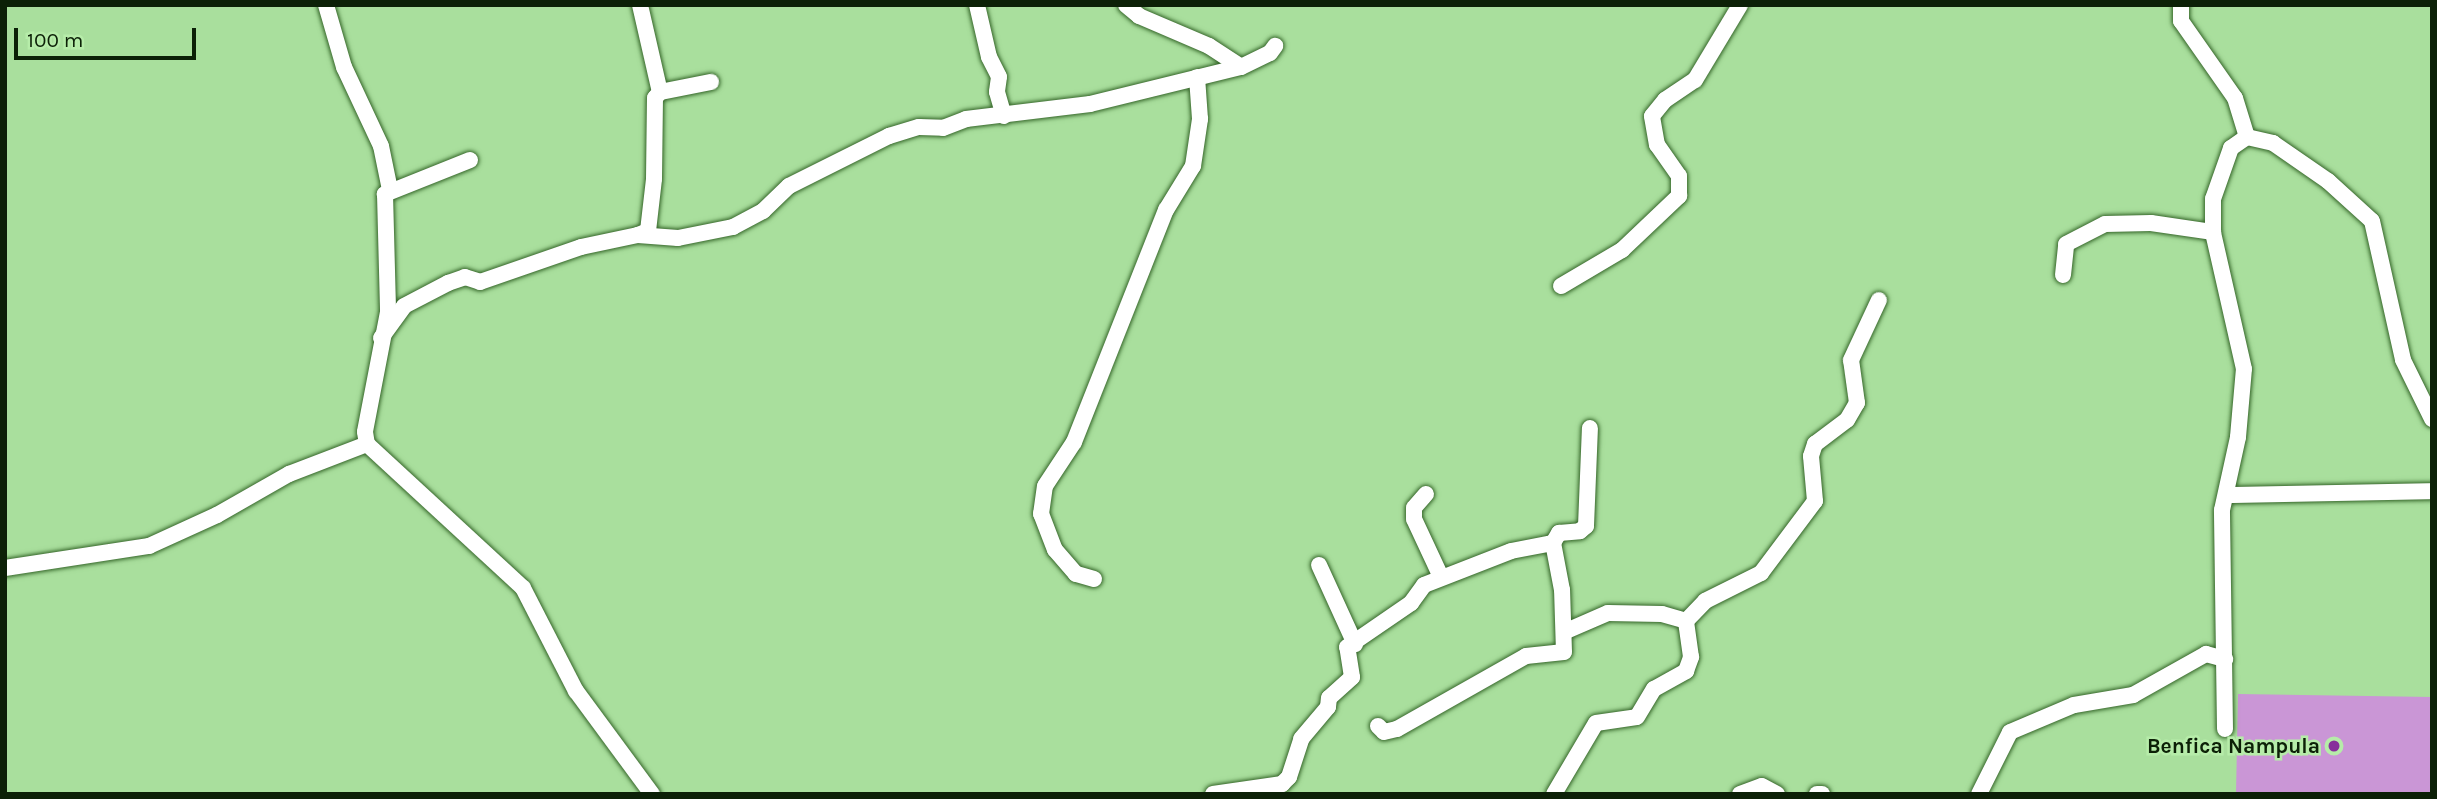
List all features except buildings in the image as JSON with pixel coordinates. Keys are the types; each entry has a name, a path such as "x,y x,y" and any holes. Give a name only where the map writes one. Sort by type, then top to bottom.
{"street":[{"path":"326,5 348,76 381,146 390,190"},
{"path":"640,5 660,92"},
{"path":"977,5 989,57 999,77 997,92 1004,117"},
{"path":"1126,5 1147,21 1209,47 1241,67"},
{"path":"1561,286 1622,250 1679,196 1679,176 1657,145 1652,116 1665,100 1695,80 1740,5"},
{"path":"2181,5 2182,21 2235,98 2247,137"},
{"path":"638,235 678,238 733,227 763,211 789,186 890,136 919,127 943,128 966,120 1053,112 1241,67 1270,53 1275,46"},
{"path":"1094,579 1076,574 1055,550 1041,514 1045,486 1074,442 1166,209 1193,166 1200,119 1197,77"},
{"path":"381,338 404,306 448,283 465,277 480,282 581,247 648,231 654,179 655,98 660,92 711,82"},
{"path":"2225,729 2222,510 2228,495 2244,369 2213,232 2213,199 2231,149 2247,137"},
{"path":"2247,137 2273,144 2328,181 2372,221 2403,360 2432,419"},
{"path":"470,160 390,190 384,198 388,312 365,432 367,444 523,588 576,691 652,794"},
{"path":"2063,275 2066,244 2105,224 2151,223 2213,232"},
{"path":"1686,621 1705,601 1761,573 1815,502 1811,456 1815,444 1847,420 1857,403 1851,360 1879,300"},
{"path":"1378,726 1384,732 1397,729 1526,656 1562,655 1562,590 1553,543 1559,533 1580,531 1586,526 1590,428"},
{"path":"5,568 149,545 217,515 289,474 367,444"},
{"path":"2228,495 2432,491"},
{"path":"1426,494 1414,508 1414,519 1441,577"},
{"path":"1213,794 1282,784 1289,777 1301,738 1328,707 1329,698 1352,677 1346,649 1411,603 1424,585 1511,551 1553,543"},
{"path":"1320,565 1355,644"},
{"path":"1563,632 1608,613 1662,614 1686,621"},
{"path":"1560,792 1597,723 1637,717 1654,689 1686,671 1691,657 1686,621"},
{"path":"1979,794 2010,732 2074,705 2133,695 2206,654 2225,659"},
{"path":"1740,794 1762,786 1777,794"}],"shaded area":[{"name":"Benfica Nampula","path":"2238,694 2432,697 2432,794 2236,794"}],"place":[{"name":"Benfica Nampula","path":"2334,746"}]}
